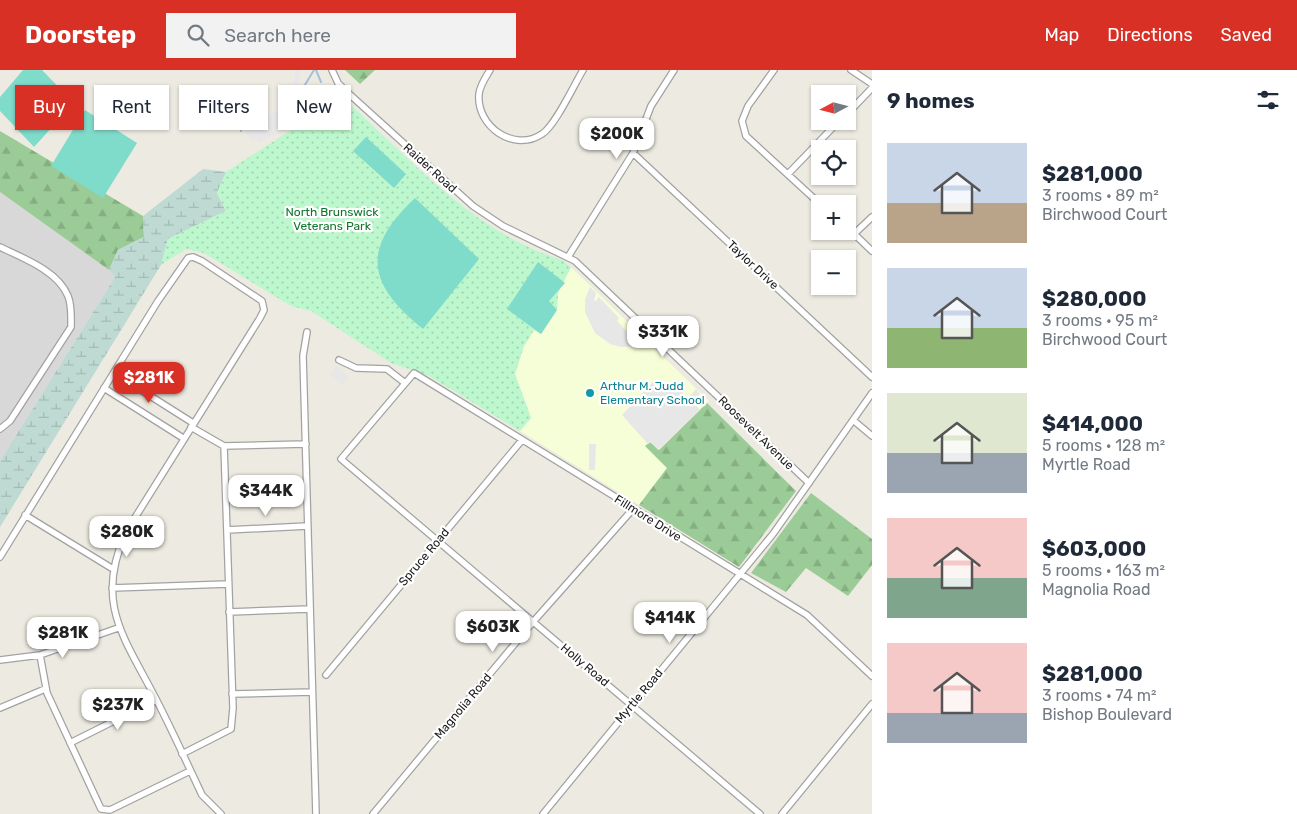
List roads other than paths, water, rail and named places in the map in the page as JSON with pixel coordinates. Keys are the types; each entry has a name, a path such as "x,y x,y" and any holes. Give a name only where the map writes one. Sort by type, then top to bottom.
{"street":[{"name":"Raider Road","path":"332,70 338,83 347,92 451,187 489,217 518,233"},
{"path":"490,70 479,93 483,118 493,129 511,139 526,140 542,134 550,125 583,70"},
{"path":"568,257 633,153 652,106 674,70"},
{"path":"774,70 748,106 742,120 746,136 811,196"},
{"path":"851,70 872,86 856,104"},
{"path":"788,174 830,130"},
{"name":"Taylor Drive","path":"633,153 872,377"},
{"path":"856,232 872,217"},
{"name":"Roosevelt Avenue","path":"518,233 568,257 599,283 809,483"},
{"path":"856,236 872,251"},
{"path":"0,247 35,265 58,282 68,296 71,327 10,421 0,429"},
{"path":"0,557 104,388 188,258 192,257 202,261 256,295 262,301 264,307 260,318 183,438 154,490 126,532 113,569 112,588 118,628 156,700 202,795 219,814"},
{"path":"307,332 303,356 316,814"},
{"path":"339,360 356,368 387,368 406,383"},
{"path":"114,373 224,446 306,444"},
{"name":"Fillmore Drive","path":"406,383 414,373 807,615 872,676"},
{"name":"Holly Road","path":"406,383 340,459 760,814"},
{"path":"104,388 183,438"},
{"name":"Myrtle Road","path":"543,814 773,534 872,393"},
{"path":"853,420 872,436"},
{"name":"Spruce Road","path":"326,674 522,440"},
{"path":"182,754 231,729 232,694 224,446"},
{"name":"Magnolia Road","path":"373,814 533,622 633,509"},
{"path":"25,515 113,569"},
{"path":"227,530 307,526"},
{"path":"112,588 228,584"},
{"path":"229,612 309,609"},
{"path":"0,660 40,655 118,628"},
{"path":"40,655 45,689 98,803 104,811 117,807 190,771"},
{"path":"0,708 45,689"},
{"path":"232,694 312,692"},
{"path":"70,743 156,700"},
{"path":"782,814 872,704"}],"waterway":[{"path":"305,85 314,70"},
{"path":"316,70 321,82"}],"place":[{"name":"Arthur M. Judd Elementary School","path":"590,393"}],"park label":[{"name":"North Brunswick Veterans Park","path":"332,219"}]}
